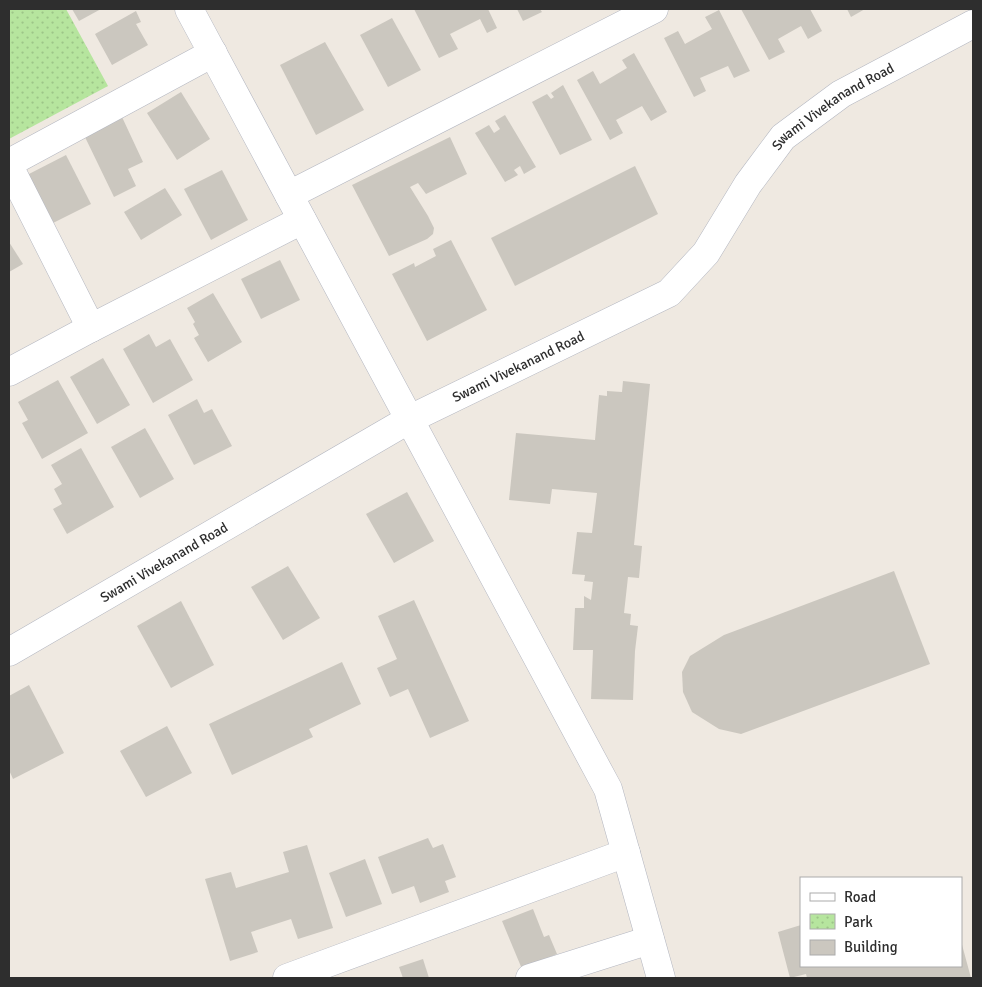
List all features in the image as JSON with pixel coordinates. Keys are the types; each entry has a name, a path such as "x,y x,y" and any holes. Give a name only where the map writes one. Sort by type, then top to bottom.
{"street":[{"path":"189,9 608,789 661,978"},
{"path":"290,196 654,9"},
{"name":"Swami Vivekanand Road","path":"9,652 410,419 669,293 706,253 748,184 783,137 841,94 973,24"},
{"path":"92,328 9,164 213,53"},
{"path":"9,372 302,220"},
{"path":"287,978 626,853"},
{"path":"530,978 650,940"}],"green space":[{"path":"9,9 66,9 108,86 9,139"}],"building":[{"path":"72,9 101,9 79,21"},
{"path":"414,9 488,9 497,28 487,33 480,19 450,34 458,49 439,58"},
{"path":"517,9 540,9 542,12 523,21"},
{"path":"741,9 810,9 822,31 808,39 801,26 778,39 785,52 769,60"},
{"path":"847,9 865,9 851,17"},
{"path":"719,10 750,71 734,78 728,66 700,78 706,91 694,97 664,38 678,31 685,44 712,29 705,17"},
{"path":"136,11 141,22 136,24 148,45 112,65 95,34"},
{"path":"392,18 421,70 388,87 360,35"},
{"path":"325,42 364,110 316,135 280,65"},
{"path":"634,53 667,112 651,121 642,106 616,120 623,133 610,140 577,80 593,71 600,84 627,68 622,60"},
{"path":"563,85 592,140 560,155 532,102 547,94 551,99 554,97 551,93"},
{"path":"181,92 210,139 177,160 147,113"},
{"path":"505,115 536,167 524,174 520,166 514,170 518,175 505,182 475,133 489,125 494,133 500,129 495,121"},
{"path":"122,117 143,162 128,169 136,186 114,197 84,135"},
{"path":"450,137 467,174 426,194 418,183 410,187 434,228 433,234 427,239 389,256 352,185"},
{"path":"66,155 91,204 51,224 27,175"},
{"path":"635,166 658,214 515,286 491,238"},
{"path":"222,170 248,220 211,240 184,189"},
{"path":"165,188 182,215 141,240 124,212"},
{"path":"451,240 487,310 427,341 392,274 414,263 415,267 436,256 433,249"},
{"path":"9,242 23,264 9,272"},
{"path":"280,260 300,300 261,319 241,279"},
{"path":"213,293 242,342 208,362 194,338 199,335 193,324 195,322 187,308"},
{"path":"149,334 156,347 170,339 193,380 153,403 123,349"},
{"path":"103,358 130,405 97,424 70,377"},
{"path":"58,380 88,433 42,459 22,423 28,420 18,402"},
{"path":"623,381 650,384 634,545 642,546 639,578 628,577 624,613 631,614 630,625 638,626 633,700 591,699 593,650 573,650 575,608 584,608 584,596 591,600 593,582 584,581 585,575 572,574 577,532 592,533 597,493 552,489 550,504 509,500 516,433 595,440 599,395 607,396 607,391 622,392"},
{"path":"197,399 204,413 212,409 232,446 194,465 168,415"},
{"path":"145,428 174,479 140,498 111,447"},
{"path":"81,448 114,507 67,534 53,509 62,504 54,489 62,484 51,465"},
{"path":"407,492 434,541 394,563 366,514"},
{"path":"288,566 320,618 283,640 251,587"},
{"path":"894,571 930,664 741,734 719,729 692,712 683,692 682,672 690,656 724,635"},
{"path":"414,600 469,721 430,738 408,689 390,697 377,668 397,659 378,616"},
{"path":"181,601 214,665 171,688 137,626"},
{"path":"342,662 361,704 309,729 313,737 232,775 209,724"},
{"path":"29,685 64,753 13,779 9,770 9,696"},
{"path":"167,726 192,773 146,797 120,751"},
{"path":"428,838 433,848 443,844 456,877 445,881 449,892 420,903 414,886 392,894 378,857"},
{"path":"307,845 333,928 298,939 291,919 251,932 258,952 230,961 205,879 231,872 236,888 289,872 283,852"},
{"path":"365,859 382,904 346,917 329,873"},
{"path":"533,909 544,937 549,935 557,954 522,969 502,921"},
{"path":"800,925 800,967 962,967 962,945 971,978 807,978 806,974 790,978 778,932"},
{"path":"423,959 429,978 403,978 399,967"}]}
